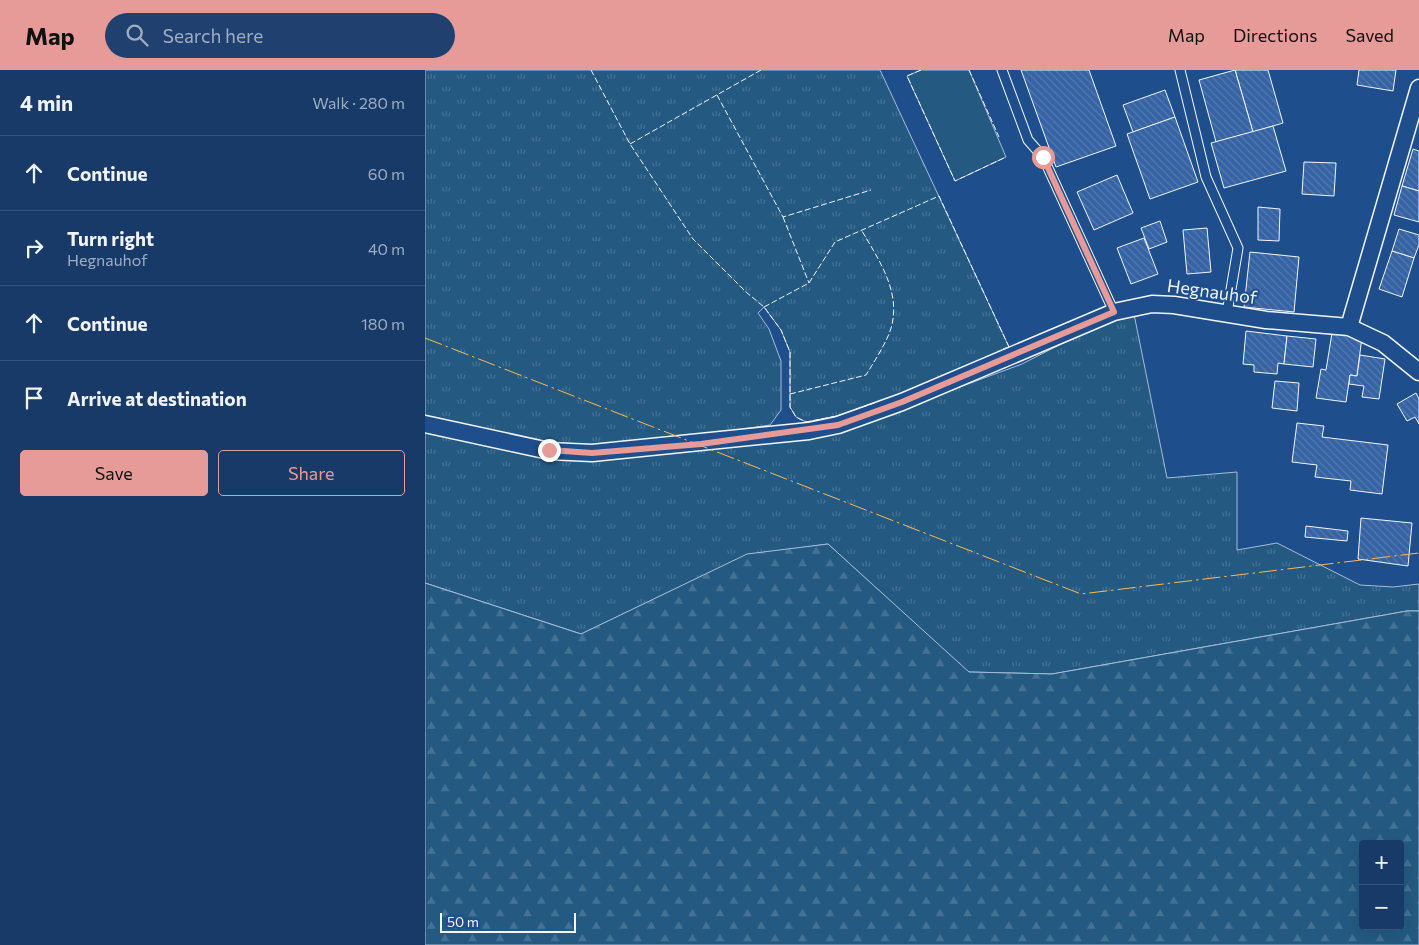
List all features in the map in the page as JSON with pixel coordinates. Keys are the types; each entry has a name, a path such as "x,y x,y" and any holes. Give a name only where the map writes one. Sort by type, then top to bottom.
{"street":[{"path":"1349,327 1419,88"},
{"name":"Hegnauhof","path":"425,424 549,450 592,453 809,431 838,425 902,402 1114,312 1152,304 1174,305 1266,320 1349,327 1383,343 1419,372"}],"lane":[{"path":"1002,70 1028,140 1043,157 1114,312"},
{"path":"1180,70 1206,177 1238,248 1227,313"}],"green space":[{"path":"425,70 880,70 1009,347 914,389 837,416 806,422 796,417 790,407 790,352 781,330 764,307 758,313 769,329 781,361 781,410 770,425 637,444 593,446 551,443 425,416"},
{"path":"921,70 969,70 1006,157 955,181 907,76"},
{"path":"1134,314 1167,478 1237,472 1237,550 1277,543 1360,585 1393,587 1419,584 1419,611 1407,611 1052,674 968,672 828,544 747,555 581,634 425,583 425,430 547,457 838,432 1022,364 1102,323"},
{"path":"828,544 969,672 1052,674 1407,611 1419,611 1419,945 425,945 425,583 581,634 747,554"}],"building":[{"path":"1021,70 1089,70 1116,146 1056,167"},
{"path":"1235,70 1268,70 1283,123 1253,132"},
{"path":"1235,70 1253,132 1216,142 1199,80"},
{"path":"1359,70 1396,70 1393,91 1357,85"},
{"path":"1165,90 1175,117 1133,132 1123,105"},
{"path":"1175,117 1198,182 1150,199 1127,134"},
{"path":"1273,126 1286,171 1224,188 1211,143"},
{"path":"1413,149 1419,151 1419,191 1402,186"},
{"path":"1304,162 1336,163 1334,196 1302,194"},
{"path":"1117,175 1133,213 1094,230 1077,192"},
{"path":"1402,186 1419,191 1419,222 1394,215"},
{"path":"1258,207 1280,209 1279,241 1258,240"},
{"path":"1160,221 1167,242 1149,249 1141,228"},
{"path":"1207,228 1211,272 1187,274 1183,230"},
{"path":"1399,229 1419,235 1419,245 1414,258 1392,251"},
{"path":"1144,238 1158,274 1131,284 1117,248"},
{"path":"1392,251 1414,258 1402,297 1379,289"},
{"path":"1250,252 1299,257 1294,312 1244,307"},
{"path":"1246,331 1287,336 1284,364 1278,363 1277,374 1254,372 1254,365 1243,364"},
{"path":"1332,333 1362,337 1357,376 1350,375 1346,402 1316,398 1321,369 1326,370"},
{"path":"1287,336 1316,339 1313,367 1284,364"},
{"path":"1360,355 1385,359 1379,399 1362,397 1364,386 1349,384 1350,375 1357,376"},
{"path":"1275,381 1299,383 1297,411 1272,408"},
{"path":"1416,393 1419,399 1419,424 1415,417 1407,421 1397,404"},
{"path":"1297,423 1324,426 1322,437 1388,445 1382,494 1350,490 1351,481 1315,477 1317,465 1292,462"},
{"path":"1361,518 1412,523 1408,566 1358,559"},
{"path":"1306,526 1348,531 1347,541 1305,537"}],"fence":[{"path":"591,70 630,144 693,239 746,292 764,307 781,330 790,352 790,407 796,417 806,422 837,416 877,402"},
{"path":"630,144 761,70"},
{"path":"921,70 907,76 955,181 1006,157"},
{"path":"969,70 999,137"},
{"path":"717,95 783,217 871,190"},
{"path":"764,307 809,283 835,242 939,196 1009,347 1003,349"},
{"path":"783,217 809,283"},
{"path":"790,394 866,375 889,334 893,320 894,306 892,293 882,267 862,231"}],"power":[{"path":"425,338 1081,594 1419,553"}],"route":[{"path":"549,450 592,453 701,444 809,431 838,425 902,402 1114,312 1043,157"}]}
